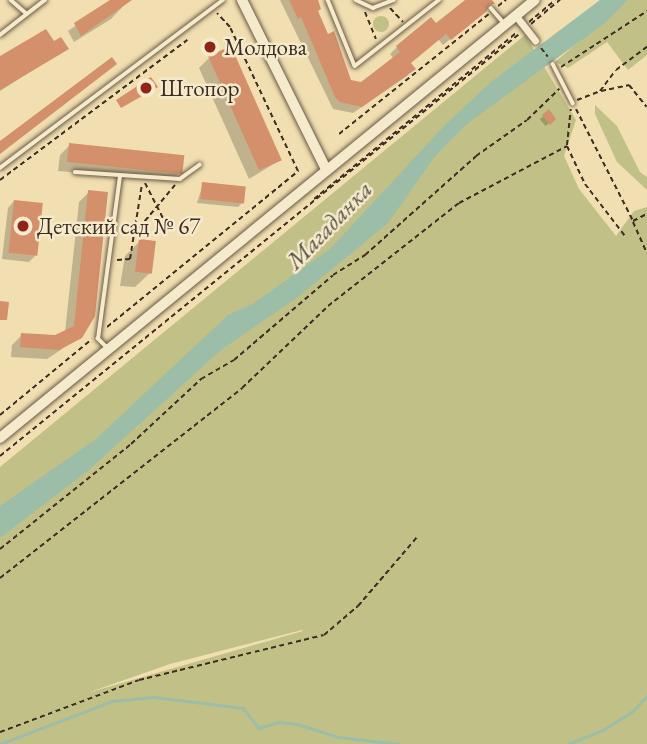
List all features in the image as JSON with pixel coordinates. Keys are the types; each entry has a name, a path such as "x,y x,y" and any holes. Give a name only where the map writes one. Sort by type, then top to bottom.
{"street":[{"path":"242,0 326,169"},
{"path":"0,438 235,243 253,234 326,169 535,0"},
{"path":"516,16 536,40"}],"lane":[{"path":"11,0 27,14"},
{"path":"0,34 45,0"},
{"path":"0,168 223,0"},
{"path":"328,0 355,66 439,0"},
{"path":"356,0 373,8 394,0"},
{"path":"492,9 505,25"},
{"path":"553,64 573,103"},
{"path":"75,172 142,179 180,179 199,165"},
{"path":"108,348 98,334 120,177"}],"path":[{"path":"339,134 506,0"},
{"path":"0,456 555,0"},
{"path":"314,199 560,0"},
{"path":"386,3 406,25"},
{"path":"364,4 373,36 381,45"},
{"path":"0,415 298,171 230,27 212,7"},
{"path":"557,70 647,11"},
{"path":"0,180 187,40"},
{"path":"536,40 553,64"},
{"path":"600,91 616,70 647,47"},
{"path":"0,549 131,444 201,379 234,360 333,275 365,255 476,156 564,85"},
{"path":"573,103 600,91 629,85 647,107"},
{"path":"573,103 567,146 585,184 625,236"},
{"path":"573,103 647,253"},
{"path":"0,578 242,388 328,306 355,289 435,219 567,146"},
{"path":"142,179 167,226"},
{"path":"109,261 130,259 142,179"},
{"path":"134,235 180,179"},
{"path":"633,221 647,214"},
{"path":"0,732 139,680 324,635 342,623 418,536"}],"green space":[{"path":"628,0 647,0 647,55 628,70 607,42 568,68 555,62"},
{"path":"378,16 384,16 389,24 387,30 378,32 373,27 373,21"},
{"path":"525,35 576,120 564,156 579,189 616,236 634,211 647,207 647,744 0,744 0,467","holes":["303,631 87,693 170,664"]},
{"path":"595,105 617,126 640,172 647,177 647,190 617,162 595,114"}],"shaded area":[{"path":"600,0 628,0 605,23 467,124 436,155 387,224 299,296 221,350 90,469 0,538 0,506 96,439 228,315 254,303 330,249 445,125 491,82"}],"building":[{"path":"110,0 132,0 81,36 74,23"},
{"path":"289,0 318,0 321,9 318,11 328,34 334,31 351,80 361,82 400,52 396,46 431,17 436,23 465,0 492,0 495,4 489,4 487,11 451,40 446,34 411,63 416,69 362,107 340,102 335,97 301,17 298,19"},
{"path":"46,29 54,41 61,37 69,49 0,90 0,56"},
{"path":"231,46 282,160 259,170 208,56"},
{"path":"112,57 117,64 0,154 0,141"},
{"path":"151,77 158,87 121,108 116,100"},
{"path":"549,109 556,119 550,125 542,115"},
{"path":"69,143 184,155 182,174 67,162"},
{"path":"202,182 246,187 244,204 200,199"},
{"path":"88,190 108,192 95,316 82,338 59,350 20,347 21,333 55,335 74,326"},
{"name":"Детский сад № 67","path":"14,200 43,203 37,256 8,253"},
{"path":"139,239 156,241 152,274 135,272"},
{"path":"0,301 9,302 7,320 0,320"}],"waterway":[{"path":"568,744 601,731 632,712 647,696"},
{"path":"0,744 112,701 154,697 243,708 259,728 279,722 298,724 338,737 399,744"}],"place":[{"name":"Молдова","path":"210,47"},
{"name":"Штопор","path":"146,88"},
{"name":"Детский сад № 67","path":"23,226"}],"water label":[{"name":"Магаданка","path":"329,225"}]}
